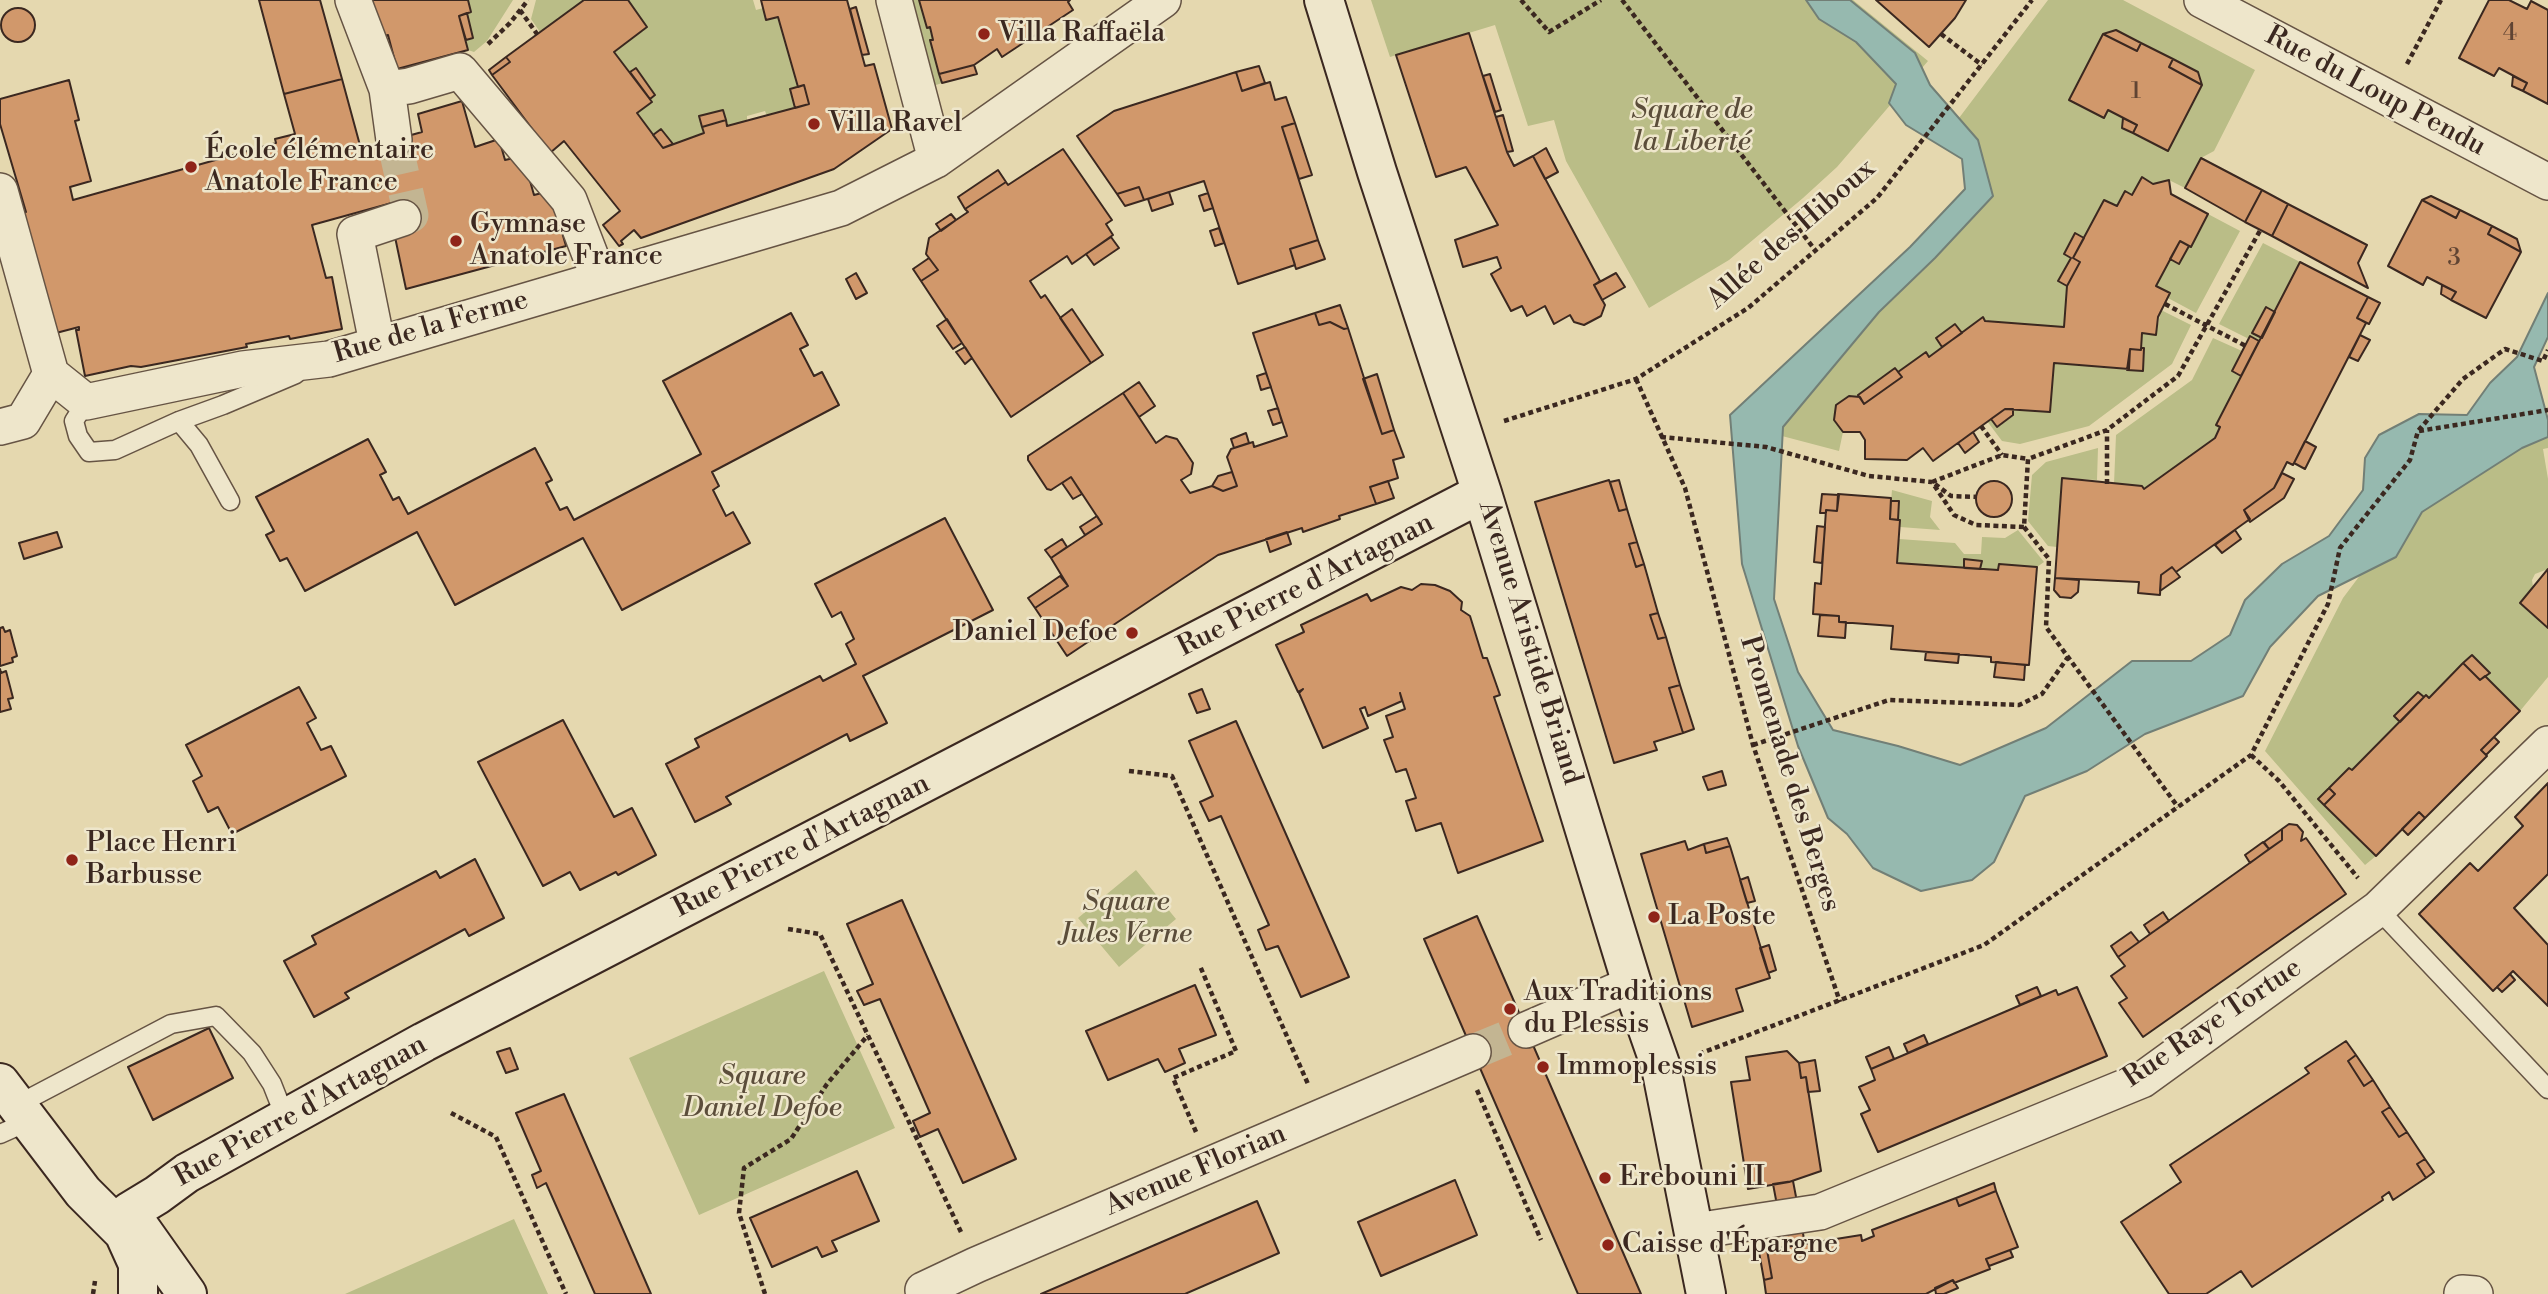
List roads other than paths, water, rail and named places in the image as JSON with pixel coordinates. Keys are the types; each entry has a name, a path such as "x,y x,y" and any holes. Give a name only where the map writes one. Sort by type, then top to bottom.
{"street":[{"path":"353,0 387,89 394,140"},
{"path":"894,0 936,160"},
{"name":"Rue de la Ferme","path":"86,402 243,369 329,359 841,208 936,160 1163,0"},
{"name":"Avenue Aristide Briand","path":"1324,0 1482,493 1632,984 1661,1068 1706,1294"},
{"name":"Rue du Loup Pendu","path":"2202,0 2548,182"},
{"path":"387,89 410,86 460,71 569,200 599,278"},
{"path":"0,191 51,374 86,402"},
{"path":"374,328 355,234 403,218"},
{"path":"0,427 23,421 51,374"},
{"name":"Rue Pierre d'Artagnan","path":"126,1222 187,1173 424,1042 1482,493"},
{"name":"Rue Raye Tortue","path":"1695,1231 1820,1212 2142,1080 2378,909 2548,744"},
{"path":"1526,1030 1632,984"},
{"name":"Avenue Florian","path":"925,1294 923,1290 976,1265 1468,1054"},
{"path":"12,1111 83,1192 126,1222 187,1294"},
{"path":"126,1222 138,1264 138,1294"}],"lane":[{"path":"86,402 74,421 78,436 89,452 115,450 329,359"},
{"path":"179,421 199,445 230,501"},
{"path":"2378,909 2548,1089"},
{"path":"12,1111 172,1024 216,1016 252,1052 272,1084 285,1117"}],"water":[{"path":"1806,0 1850,0 1915,53 1930,85 1978,140 1993,196 1879,312 1783,427 1774,599 1798,672 1833,730 1960,765 2046,728 2132,661 2191,661 2230,635 2245,600 2282,564 2329,536 2363,490 2365,458 2379,435 2419,414 2467,415 2490,383 2517,357 2548,293 2548,337 2534,367 2548,420 2548,437 2522,448 2422,512 2396,557 2318,596 2270,647 2243,696 2145,734 2087,771 2025,796 1994,862 1972,880 1921,891 1873,868 1847,834 1828,818 1798,746 1742,564 1730,415 1910,247 1965,189 1962,159 1906,125 1889,103 1896,84 1856,42 1819,19"}],"tunnel":[{"path":"394,140 411,215 403,218"},
{"path":"1473,1052 1526,1030"}],"place":[{"name":"Villa Raffaëla","path":"984,34"},
{"name":"Villa Ravel","path":"814,124"},
{"name":"École élémentaire Anatole France","path":"191,167"},
{"name":"Gymnase Anatole France","path":"456,241"},
{"name":"Daniel Defoe","path":"1132,633"},
{"name":"Place Henri Barbusse","path":"72,860"},
{"name":"La Poste","path":"1654,917"},
{"name":"Aux Traditions du Plessis","path":"1510,1009"},
{"name":"Immoplessis","path":"1543,1067"},
{"name":"Erebouni II","path":"1605,1178"},
{"name":"Caisse d'Épargne","path":"1608,1245"}],"park label":[{"name":"Square de la Liberté","path":"1692,127"},
{"name":"Square Jules Verne","path":"1126,919"},
{"name":"Square Daniel Defoe","path":"762,1093"}]}
